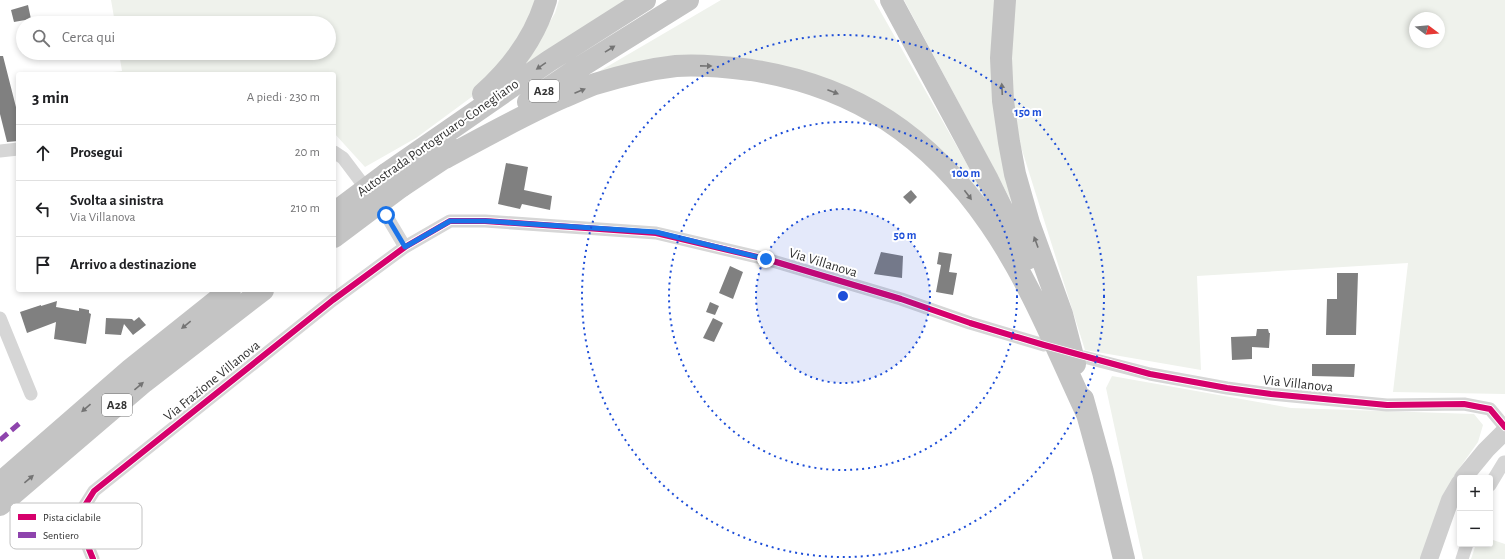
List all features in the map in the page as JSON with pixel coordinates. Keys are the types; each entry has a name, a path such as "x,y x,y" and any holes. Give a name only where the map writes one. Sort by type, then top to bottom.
{"highway":[{"path":"425,146 492,86 513,62 529,41 546,0"},
{"name":"Autostrada Portogruaro-Conegliano","path":"336,235 394,180 425,146 549,60 645,0"},
{"name":"Autostrada Portogruaro-Conegliano","path":"336,212 394,180 444,158 574,72 688,0"},
{"path":"891,0 988,180 1038,282 1087,414"},
{"path":"1006,0 1001,58 1003,101 1015,174 1029,223 1062,314 1124,559"},
{"path":"444,158 544,106 592,85 640,72 676,66 736,68 771,73 801,80 837,94 873,110 906,133 935,157 961,185 990,223 1011,256 1044,321 1087,414"},
{"name":"A28","path":"0,483 131,369 228,300 256,292"},
{"name":"A28","path":"0,505 144,382 228,300"}],"street":[{"path":"0,150 16,150"},
{"path":"336,153 343,158 386,215 405,247"},
{"name":"Via Villanova","path":"405,247 450,221 486,221 656,232 766,259 901,299 970,323 1044,345"},
{"name":"Via Frazione Villanova","path":"86,503 94,491 333,300 405,247"},
{"path":"0,318 31,394"},
{"name":"Via Villanova","path":"1084,357 1150,374 1270,394 1387,405 1464,404 1490,409 1505,427"},
{"path":"1465,475 1486,450 1505,431"},
{"path":"1493,479 1504,462"},
{"path":"1429,559 1450,500 1457,488"},
{"path":"1462,559 1466,547"},
{"name":"Via Frazione Villanova","path":"89,549 93,559"}],"shaded area":[{"path":"111,0 540,0 536,18 473,96 416,138 365,167 336,135 336,72 112,72 122,71 120,60 336,60 336,16 114,16"},
{"path":"559,0 629,0 525,65 555,13"},
{"path":"721,0 874,0 1002,226 913,131 763,66 581,82"},
{"path":"904,0 999,0 1017,212"},
{"path":"1014,0 1505,0 1505,394 1393,392 1408,263 1197,276 1201,370 1085,350 1016,131 1009,54"},
{"path":"1112,376 1291,408 1474,414 1483,425 1478,442 1456,473 1421,559 1143,559 1106,388"},
{"path":"1493,540 1505,544 1505,559 1471,559 1475,547 1493,547"}],"building":[{"path":"28,5 30,16 16,16 16,22 14,22 11,10"},
{"path":"0,56 3,56 16,107 16,141 7,142 0,114"},
{"path":"506,163 528,167 524,190 552,196 550,210 522,204 520,209 498,204"},
{"path":"911,190 917,197 910,204 903,197"},
{"path":"881,252 903,256 902,278 874,274"},
{"path":"939,252 952,254 949,272 957,273 953,295 936,292 941,265 937,264"},
{"path":"730,266 743,272 733,299 719,293"},
{"path":"1337,273 1358,273 1356,335 1326,335 1327,299 1337,299"},
{"path":"57,301 56,307 79,311 79,308 89,310 89,313 91,314 86,344 54,339 56,322 27,333 20,312"},
{"path":"710,302 719,306 715,315 706,312"},
{"path":"139,317 146,325 133,335 124,324 121,335 105,334 106,318 132,319 134,321"},
{"path":"713,318 723,323 714,342 703,338"},
{"path":"1257,329 1268,329 1270,333 1269,348 1252,347 1252,359 1232,360 1231,337 1256,336"},
{"path":"1312,364 1355,364 1354,377 1312,376"}],"marked path":[{"path":"0,440 21,422"}],"cycle path":[{"path":"86,503 94,491 333,300 405,247 450,221 485,221 656,233 766,259 901,299 970,323 1150,374 1227,388 1271,394 1387,405 1464,404 1490,409 1505,427"},
{"path":"89,549 93,559"}],"route":[{"path":"386,215 405,247 450,221 486,221 656,232 766,259"}]}
